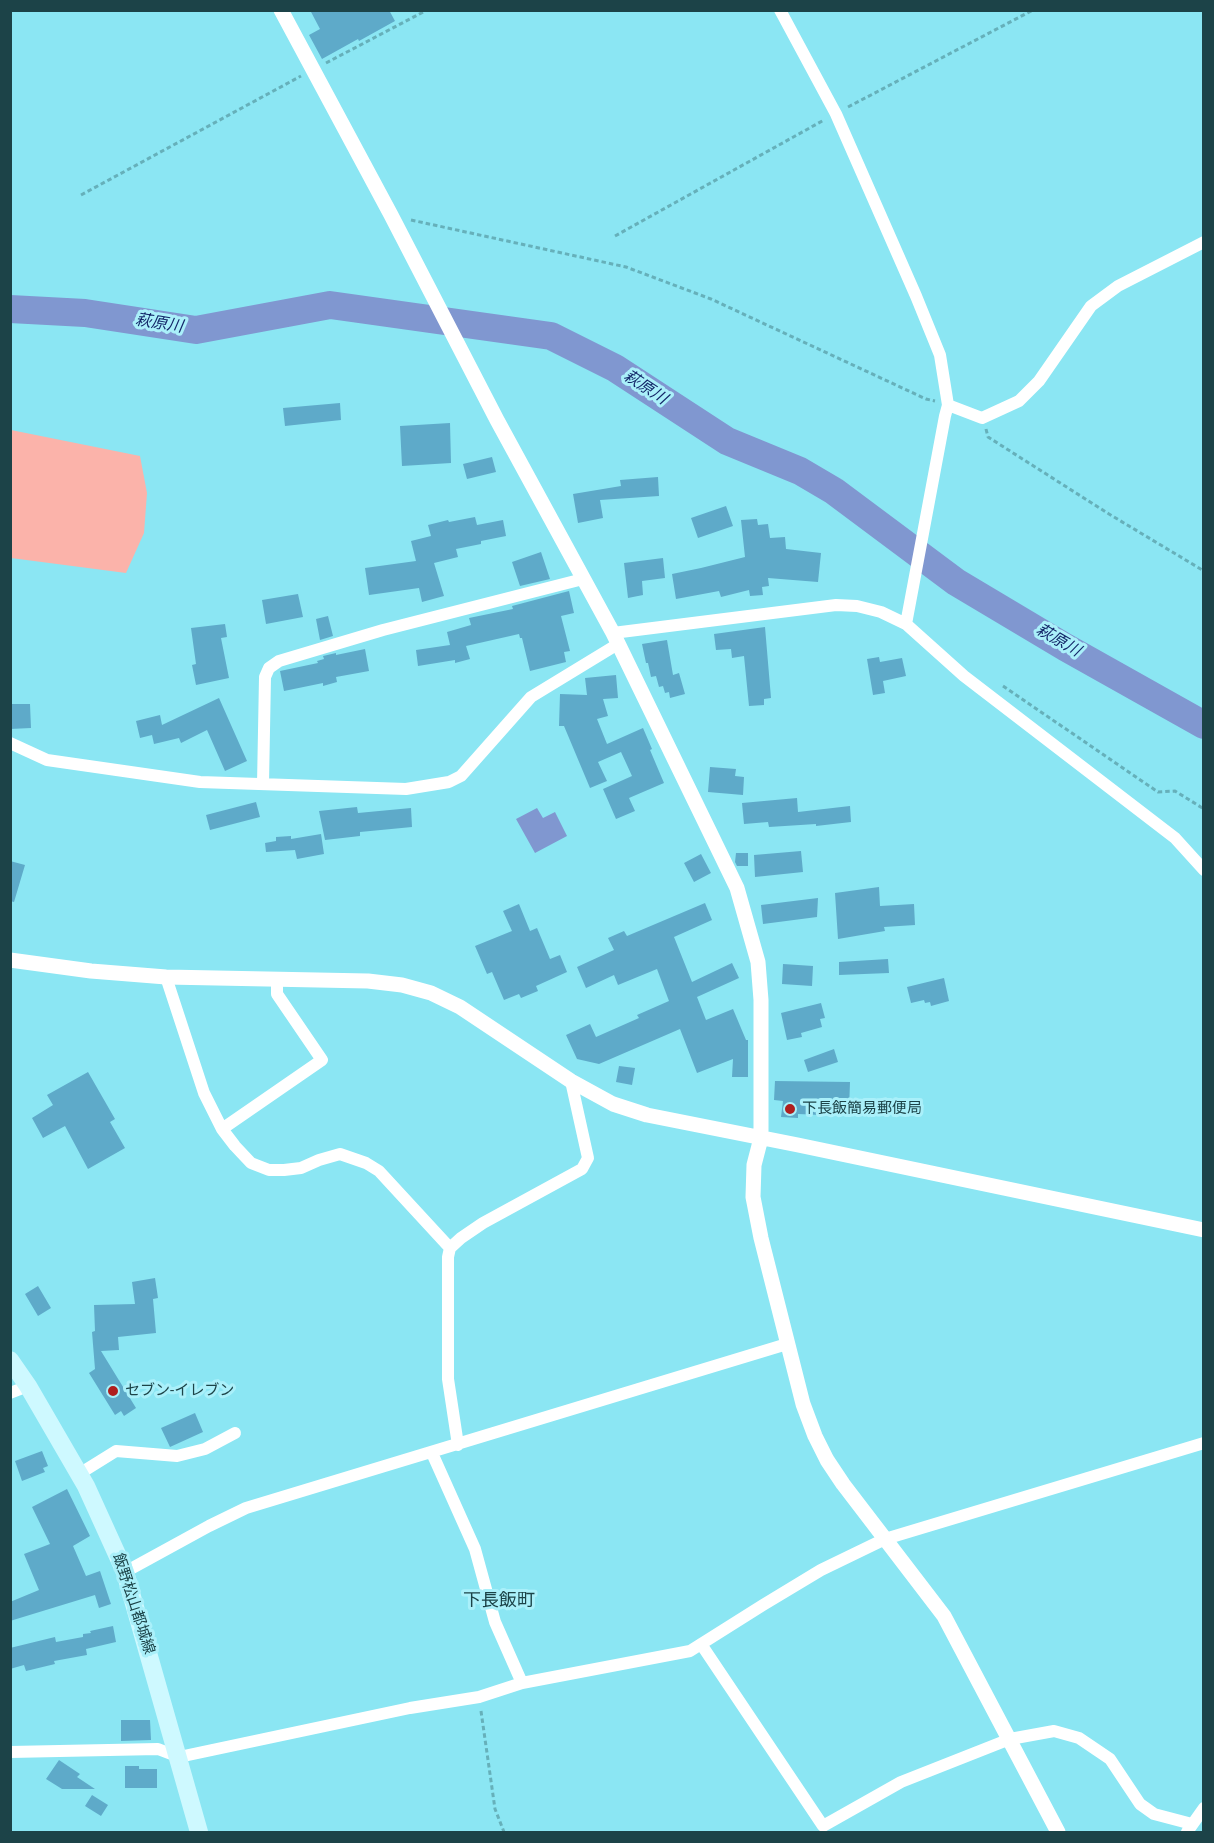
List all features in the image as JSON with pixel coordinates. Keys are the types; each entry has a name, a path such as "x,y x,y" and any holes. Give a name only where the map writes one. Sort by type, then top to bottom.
{"main road":[{"name":"飯野松山都城線","path":"10,1360 28,1386 79,1474 125,1572 199,1833"}],"street":[{"path":"281,10 615,639 737,888 759,962 761,1000 761,1137 754,1166 753,1197 760,1238 803,1404 815,1436 843,1484 944,1616 1058,1833"},
{"path":"780,10 836,114 940,355 947,411 906,624"},
{"path":"947,411 982,418 1019,401 1039,381 1091,306 1118,286 1203,242"},
{"path":"263,784 265,677 269,668 279,661 382,630 583,579"},
{"path":"10,743 47,759 200,782 406,789 449,782 461,776 531,697 615,639 836,605 857,606 881,612 906,624 964,676 1176,838 1203,870"},
{"path":"10,960 91,971 166,976 368,981 402,985 431,993 460,1007 571,1081 613,1104 647,1115 1203,1230"},
{"path":"166,976 204,1094 222,1129 251,1163 269,1170 284,1170 301,1168 340,1154 366,1163 379,1171 450,1248"},
{"path":"222,1129 322,1060 277,994 277,979"},
{"path":"458,1444 448,1379 448,1257 450,1248 483,1223 582,1169 588,1158 571,1081"},
{"path":"125,1572 246,1508 787,1344"},
{"path":"10,1394 28,1386"},
{"path":"79,1474 116,1451 177,1456 205,1449 235,1433"},
{"path":"13,1750 158,1749 179,1757 410,1708 479,1697 522,1683 690,1651 821,1570 885,1539 1203,1443"},
{"path":"432,1453 475,1550 495,1622 522,1683"},
{"path":"701,1644 823,1826 901,1782 1010,1739 1054,1731 1078,1738 1110,1759 1140,1804 1154,1814 1190,1828 1203,1808"}],"path":[{"path":"81,195 427,10"},
{"path":"391,215 626,267 711,299 926,399 947,411"},
{"path":"982,418 988,437 1203,571"},
{"path":"1003,686 1158,792 1174,791 1203,809"},
{"path":"479,1697 495,1809 504,1833"}],"shaded area":[{"path":"11,430 140,456 147,493 144,533 126,573 11,558"}],"water":[{"path":"537,808 543,818 555,812 567,836 535,853 516,819"}],"building":[{"path":"310,10 389,10 395,21 322,59 309,35 320,29"},
{"path":"340,403 341,420 285,426 283,408"},
{"path":"450,423 451,463 402,466 400,426"},
{"path":"492,457 496,472 467,479 463,464"},
{"path":"658,477 659,496 600,500 603,518 578,523 573,494 621,486 620,480"},
{"path":"726,506 733,526 698,538 691,518"},
{"path":"475,517 477,525 503,520 506,536 456,549 458,557 434,563 444,596 422,602 419,588 369,595 365,568 416,561 411,541 431,536 428,525"},
{"path":"757,519 758,525 768,524 770,538 785,537 786,549 821,553 818,582 768,578 769,586 762,587 763,595 750,596 749,590 721,597 719,591 676,599 672,574 745,557 741,520"},
{"path":"541,552 550,579 520,586 512,562"},
{"path":"663,558 665,578 642,581 643,595 628,598 624,563"},
{"path":"569,591 574,613 561,616 570,651 564,652 566,662 530,671 519,634 466,646 470,659 455,663 455,660 418,666 416,650 450,645 447,632 471,625 469,618 513,609 512,606"},
{"path":"298,594 303,617 266,624 262,600"},
{"path":"328,616 333,636 320,640 316,619"},
{"path":"225,624 227,637 221,638 229,678 196,685 192,665 196,664 191,628"},
{"path":"765,627 771,698 764,699 764,705 749,706 744,656 732,658 731,649 716,650 714,634"},
{"path":"667,640 673,675 679,673 685,694 670,698 669,692 665,693 663,686 659,687 656,676 651,677 642,644"},
{"path":"365,649 369,671 336,677 337,682 323,686 323,683 284,691 280,671 318,663 317,661 324,659 323,656"},
{"path":"879,657 880,662 902,658 906,676 883,681 885,693 873,695 867,659"},
{"path":"616,675 618,698 603,699 608,716 597,719 607,744 643,728 664,783 629,798 635,811 616,819 603,789 632,776 621,752 598,762 607,781 590,788 564,726 559,726 560,694 587,695 585,678"},
{"path":"219,698 247,761 225,771 207,730 181,743 179,738 154,744 152,735 140,738 136,721 160,715 162,725"},
{"path":"10,704 30,704 31,728 10,729"},
{"path":"710,767 736,769 735,776 744,777 743,795 708,792"},
{"path":"797,798 798,812 850,806 851,822 816,826 816,824 769,827 768,822 744,824 742,803"},
{"path":"256,802 260,817 210,830 206,815"},
{"path":"357,807 358,813 411,808 412,827 360,832 360,836 325,840 319,811"},
{"path":"321,834 324,854 297,859 295,850 266,852 265,843 276,841 276,837 291,836 291,839"},
{"path":"801,851 803,872 755,877 754,855"},
{"path":"736,853 748,853 748,866 737,866"},
{"path":"701,854 711,873 694,882 684,863"},
{"path":"10,861 25,865 14,902 10,901"},
{"path":"879,887 880,906 914,904 915,925 884,927 885,931 838,939 835,893"},
{"path":"818,898 817,917 763,924 761,905"},
{"path":"705,903 712,920 674,937 692,982 732,963 739,978 697,997 706,1020 733,1009 746,1040 748,1040 748,1077 732,1077 733,1059 697,1073 680,1029 599,1064 577,1059 566,1035 590,1024 596,1037 639,1018 637,1015 669,1001 657,969 618,985 614,975 586,988 577,967 614,950 608,938 624,931 627,936"},
{"path":"519,904 530,931 537,928 550,959 560,955 567,972 536,986 538,991 521,998 519,994 504,1000 492,972 487,974 475,946 512,931 503,911"},
{"path":"888,959 889,973 839,975 839,962"},
{"path":"783,964 813,966 812,986 782,984"},
{"path":"944,978 949,1001 931,1006 930,1002 925,1003 924,1000 911,1003 907,987"},
{"path":"821,1003 825,1018 820,1019 822,1027 801,1033 802,1037 787,1040 781,1013"},
{"path":"834,1049 838,1062 808,1072 804,1060"},
{"path":"619,1066 635,1068 632,1085 616,1082"},
{"path":"88,1072 115,1119 110,1122 125,1148 88,1169 65,1126 43,1138 32,1118 53,1105 47,1095"},
{"path":"775,1081 850,1082 849,1110 821,1109 821,1115 798,1114 798,1118 781,1117 783,1101 774,1100"},
{"path":"155,1278 158,1298 153,1299 156,1333 118,1337 119,1350 101,1351 136,1408 124,1416 121,1411 115,1415 89,1373 95,1369 92,1332 95,1331 94,1305 135,1304 132,1282"},
{"path":"38,1286 51,1308 38,1316 25,1294"},
{"path":"195,1413 203,1432 170,1447 161,1428"},
{"path":"42,1451 48,1466 43,1468 45,1472 22,1481 15,1461"},
{"path":"67,1489 90,1536 73,1546 86,1576 100,1571 111,1604 99,1608 95,1595 10,1621 10,1602 39,1590 24,1554 50,1544 32,1507"},
{"path":"113,1626 116,1642 86,1649 87,1655 54,1661 55,1664 26,1671 24,1665 10,1669 10,1648 55,1637 56,1642 83,1637 83,1634 91,1633 90,1631"},
{"path":"121,1720 150,1720 151,1740 121,1741"},
{"path":"59,1760 80,1774 77,1777 95,1789 62,1789 46,1779"},
{"path":"125,1766 157,1769 157,1788 125,1788"},
{"path":"92,1795 108,1805 101,1816 85,1806"}],"waterway":[{"name":"萩原川","path":"10,309 85,313 196,330 330,305 551,336 615,368 727,441 800,471 834,491 956,582 1065,647 1204,725"}],"place":[{"name":"下長飯簡易郵便局","path":"790,1109"},
{"name":"セブン-イレブン","path":"113,1391"}],"district":[{"name":"下長飯町","path":"499,1601"}]}
